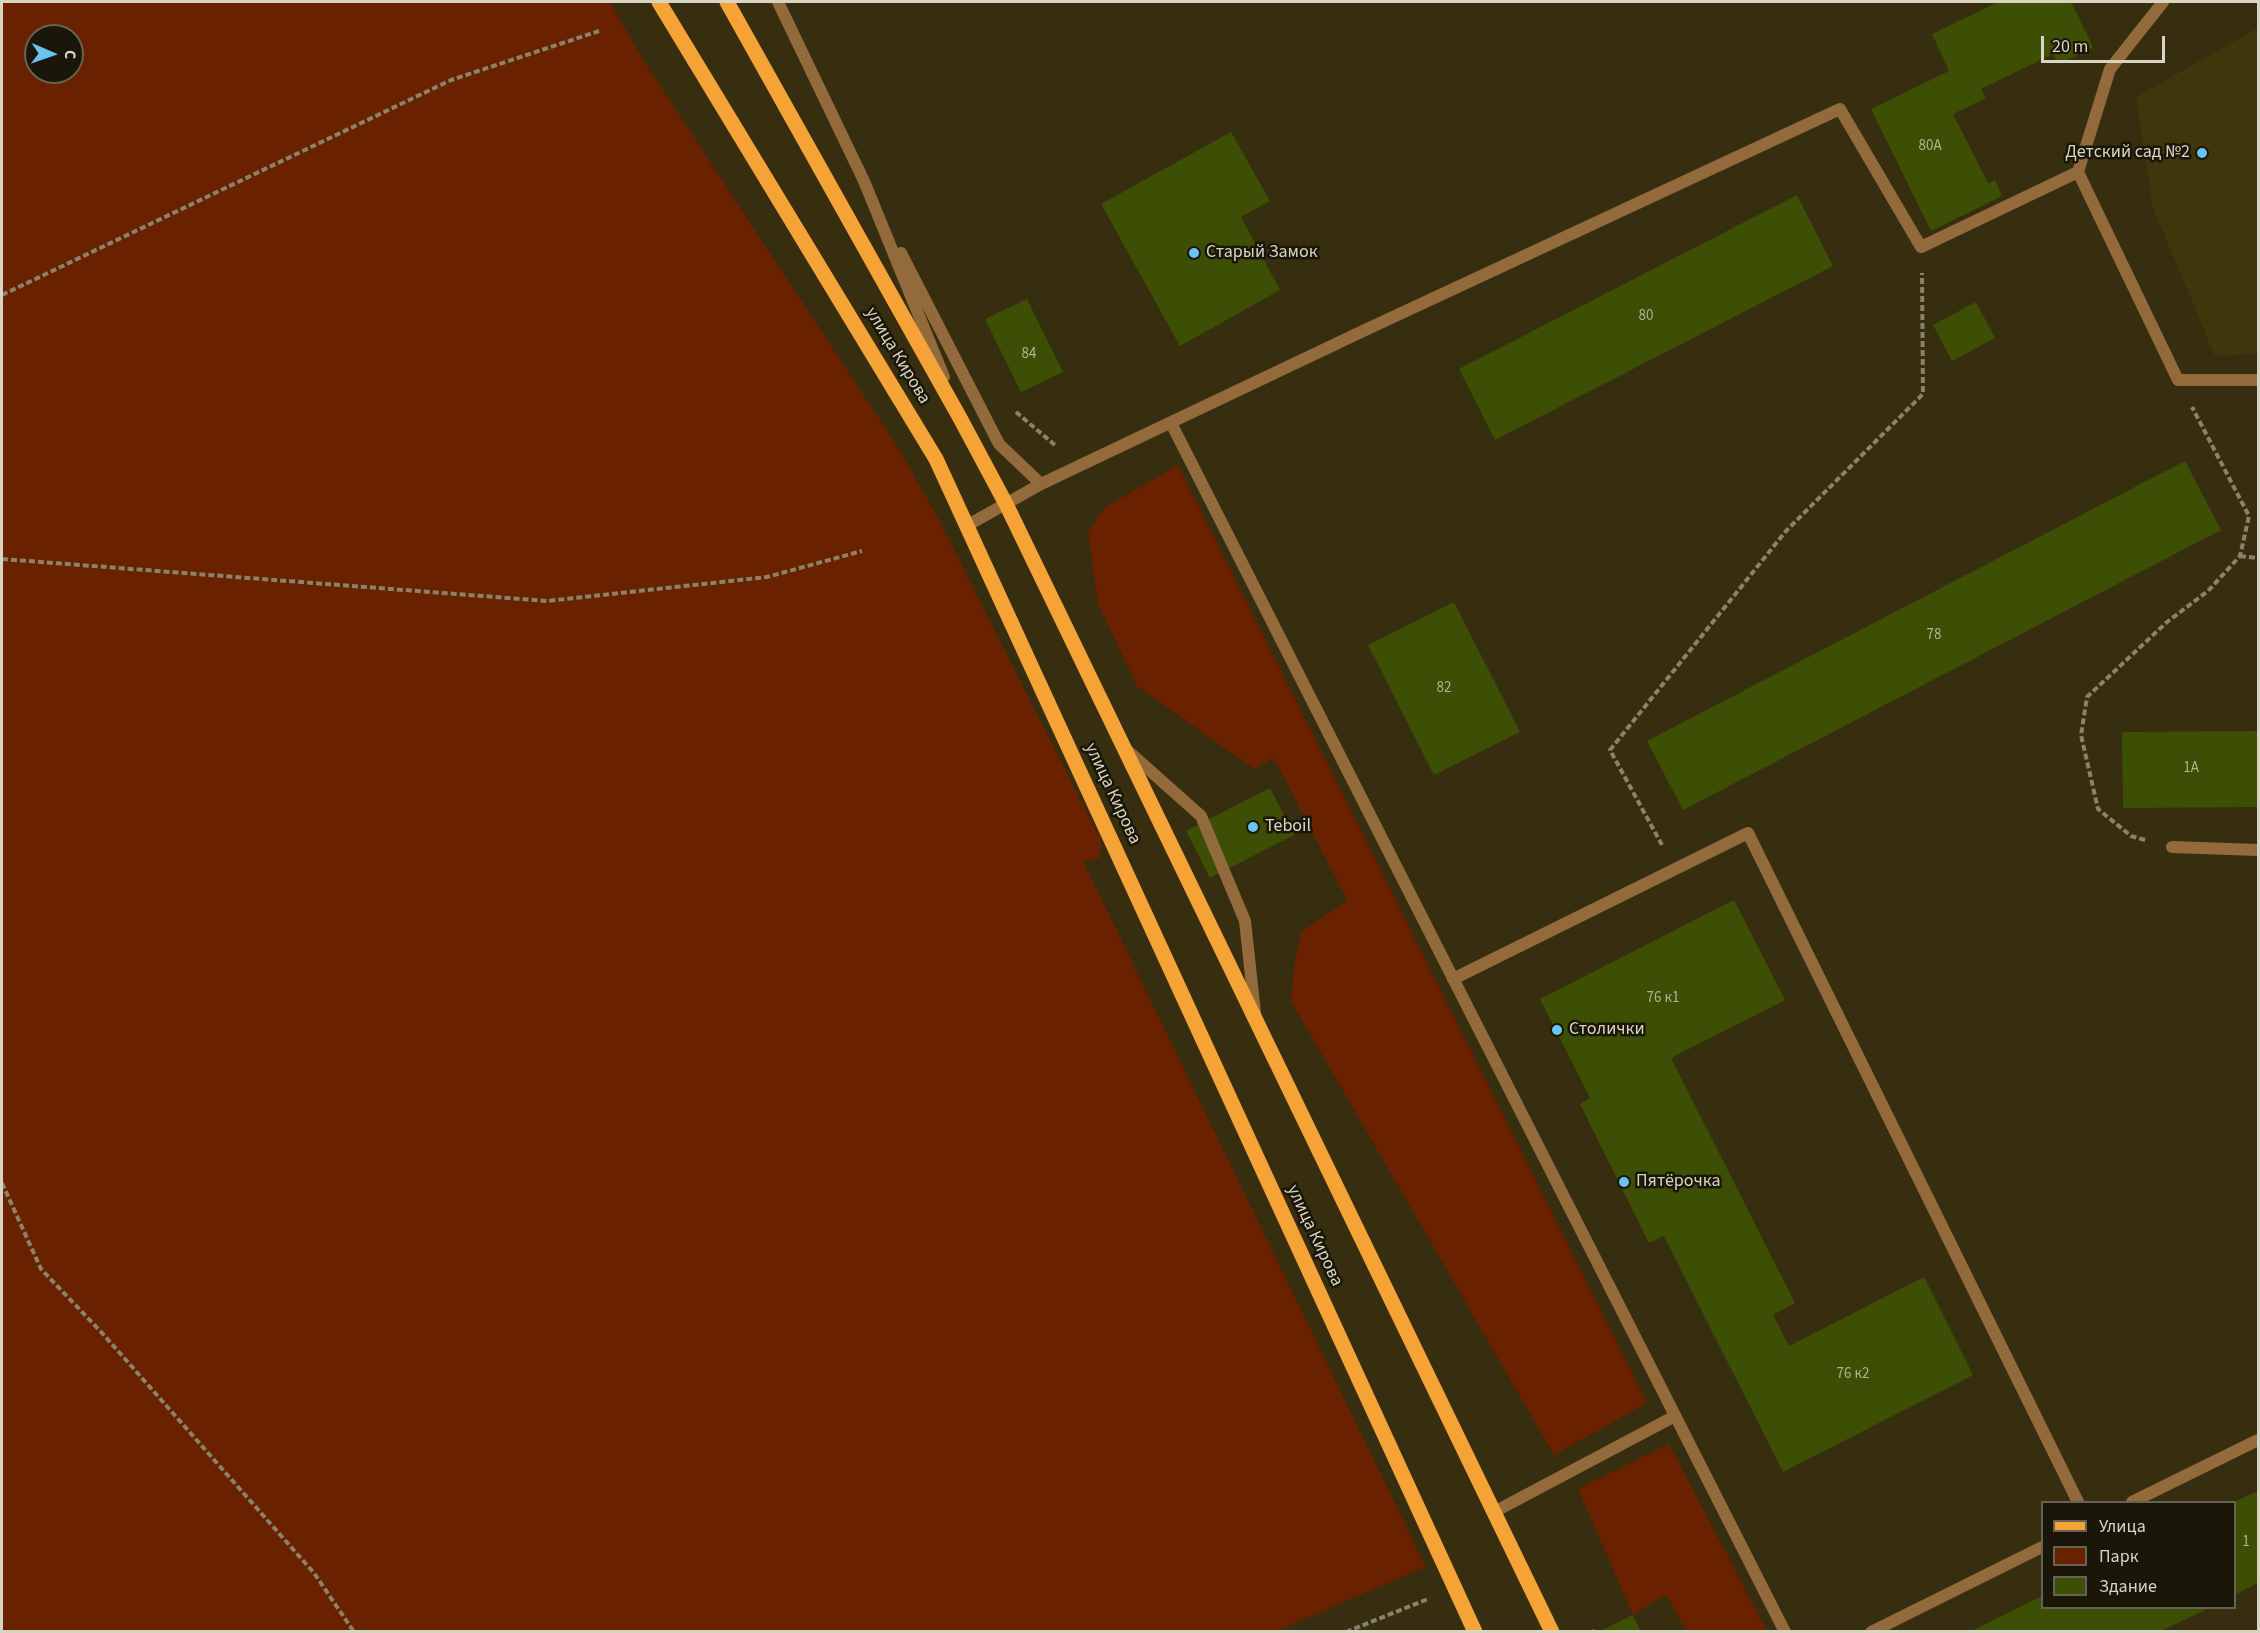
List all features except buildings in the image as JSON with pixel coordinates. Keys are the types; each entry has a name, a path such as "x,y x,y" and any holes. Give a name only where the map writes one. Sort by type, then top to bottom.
{"main road":[{"name":"улица Кирова","path":"659,2 936,459 1475,1632"},
{"name":"улица Кирова","path":"727,2 960,417 1006,504 1552,1632"}],"street":[{"name":"улица Кирова","path":"778,2 864,181 999,444 1041,484"},
{"path":"2163,2 2110,69 2078,172 2178,380 2259,380"},
{"path":"968,525 1041,484 1840,109 1921,247 2078,172"},
{"name":"улица Кирова","path":"864,181 960,417"},
{"path":"1172,423 1785,1632"},
{"path":"1123,747 1201,816 1245,921 1256,1020"},
{"path":"1453,979 1748,833 2077,1501"},
{"path":"2172,847 2259,850"},
{"path":"1494,1512 1675,1416"},
{"path":"2136,1501 2259,1440"},
{"path":"1871,1632 2041,1548"}],"path":[{"path":"2,295 452,80 599,31"},
{"path":"1675,869 1610,750 1786,531 1923,394 1921,247"},
{"path":"2172,847 2131,836 2098,809 2081,735 2087,697 2167,622 2208,591 2240,556 2249,516 2178,380"},
{"path":"2,559 547,601 767,577 862,551"},
{"path":"2240,556 2259,558"},
{"path":"2,1183 40,1269 103,1334 315,1573 354,1632"},
{"path":"1346,1632 1454,1589"}],"shaded area":[{"name":"Детский сад №2","path":"2258,28 2258,354 2215,356 2153,208 2136,97"}],"green space":[{"path":"2,2 610,2 644,61 899,449 937,516 1101,841 1100,858 1083,861 1426,1567 1274,1632 2,1631"},
{"path":"1178,465 1647,1403 1554,1455 1291,1001 1294,967 1301,932 1347,900 1274,758 1254,769 1137,686 1098,604 1088,533 1104,508"},
{"path":"1669,1444 1767,1631 1686,1631 1666,1594 1633,1615 1578,1489"}],"place":[{"name":"Детский сад №2","path":"2202,153"},
{"name":"Старый Замок","path":"1194,253"},
{"name":"Teboil","path":"1253,827"},
{"name":"Столички","path":"1557,1030"},
{"name":"Пятёрочка","path":"1624,1182"}]}
